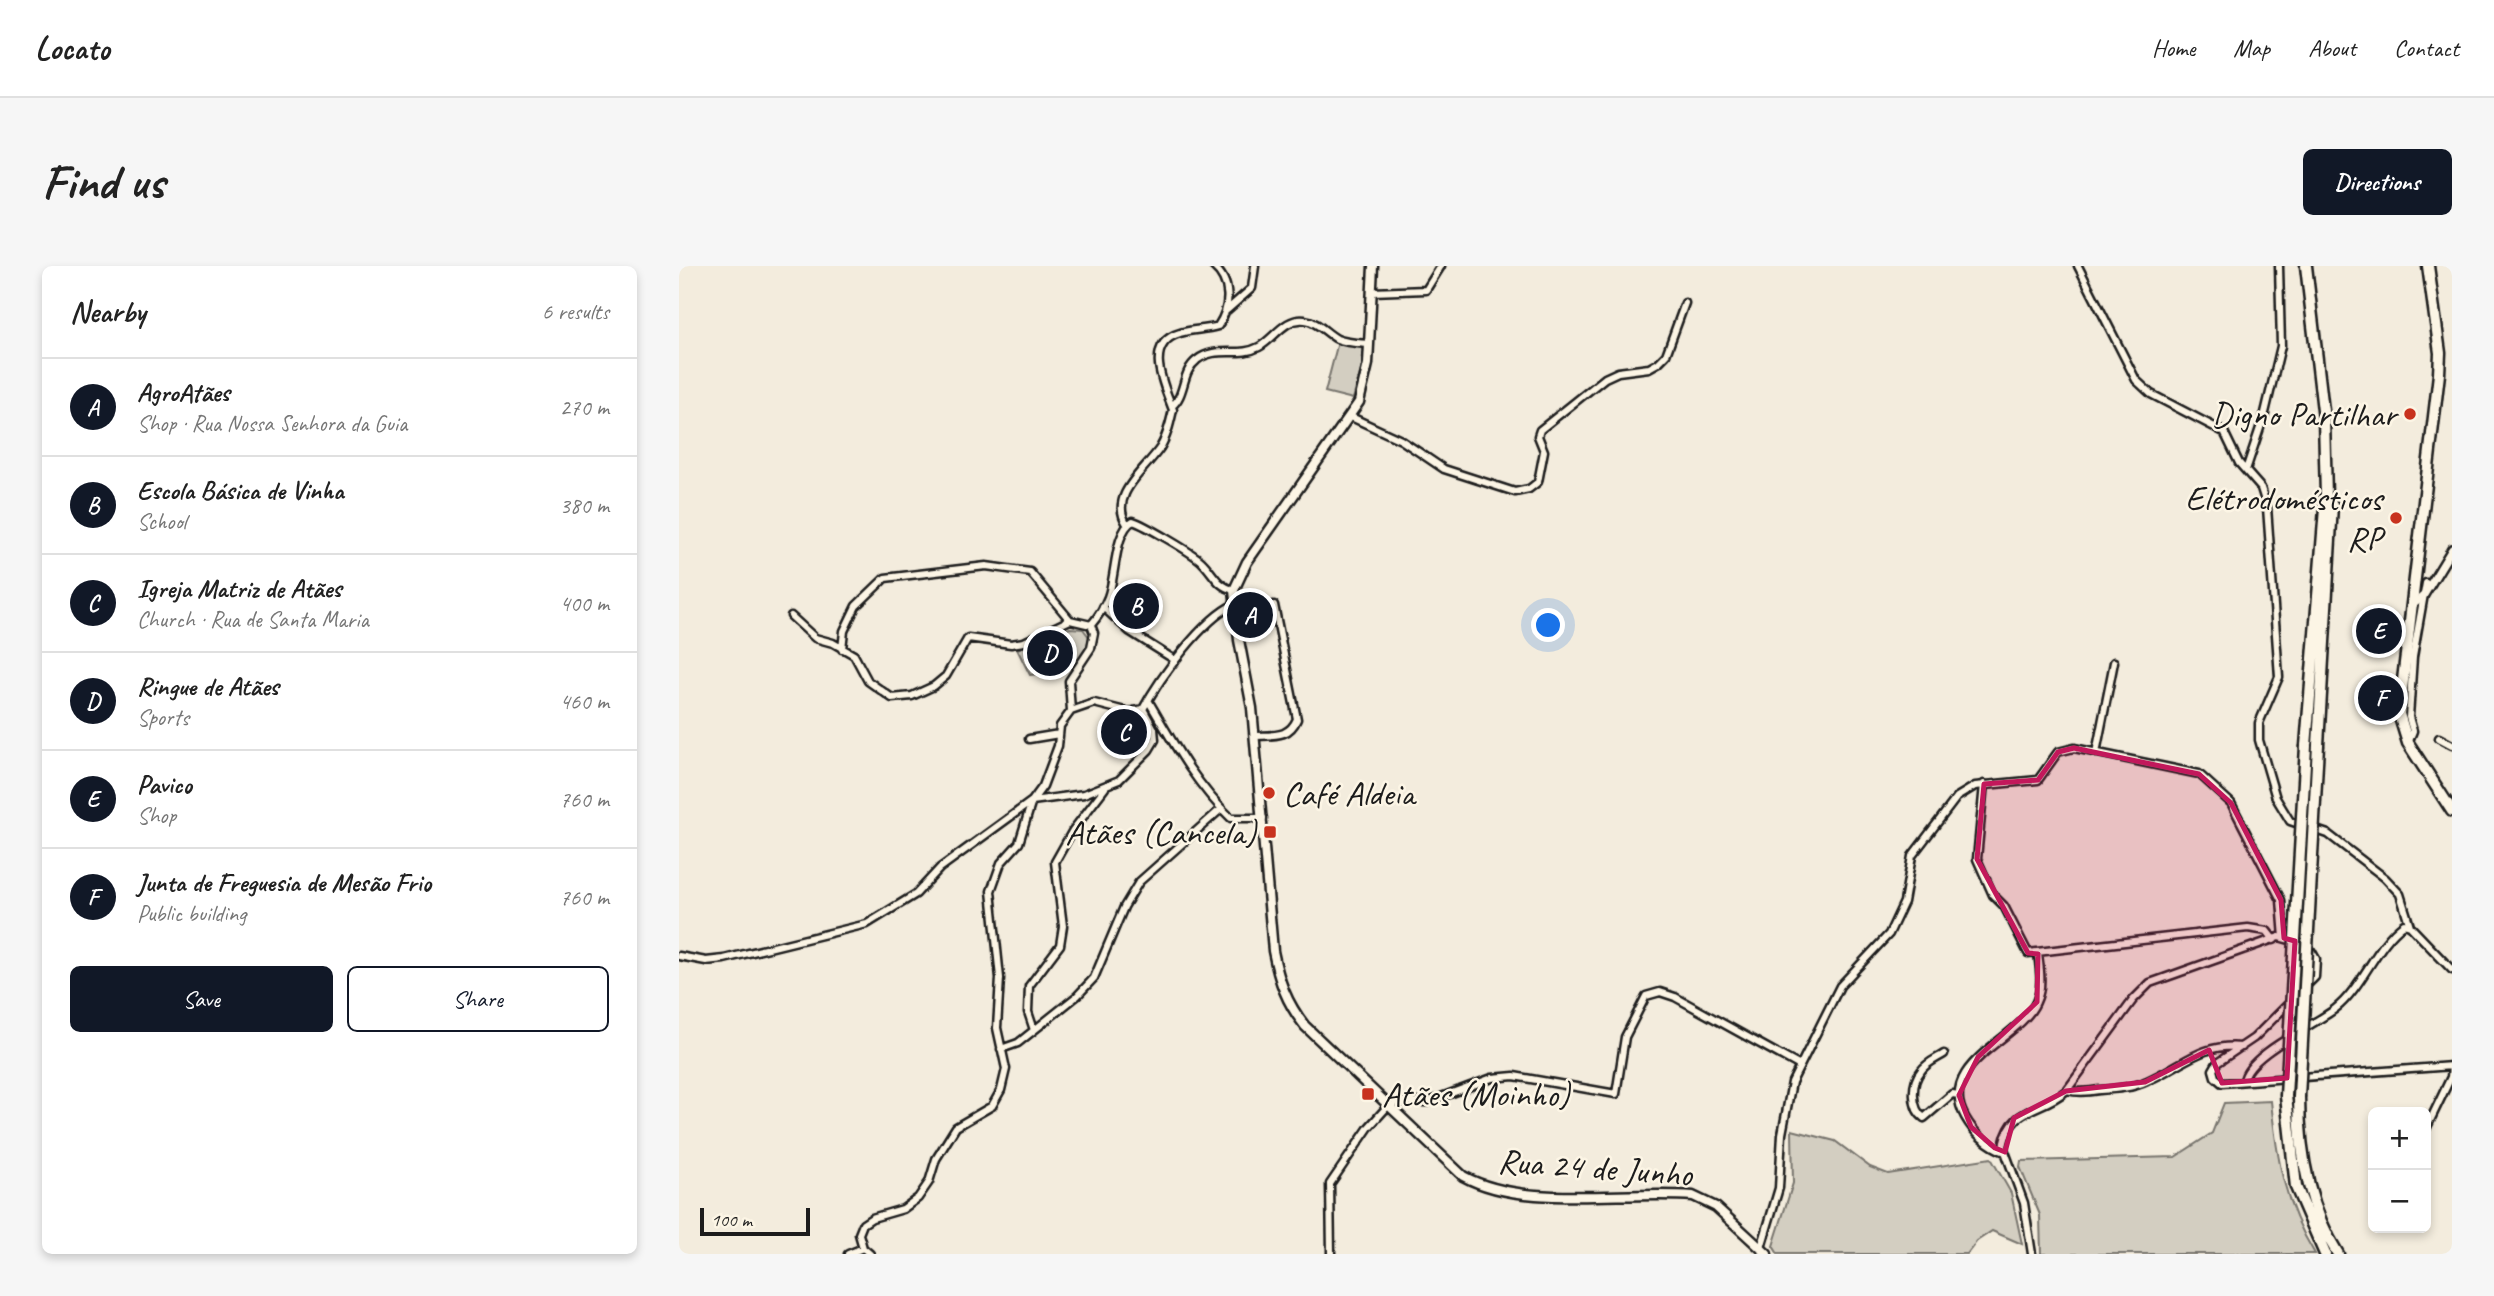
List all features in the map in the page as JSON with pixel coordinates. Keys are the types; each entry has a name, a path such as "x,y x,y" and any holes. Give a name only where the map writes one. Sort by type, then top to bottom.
{"main road":[{"path":"1234,590 1247,562 1349,416 1364,386 1373,266"},
{"path":"2306,266 2324,419 2326,496 2306,746 2286,1096 2296,1187 2325,1254"},
{"path":"2311,266 2328,410 2333,527 2299,1097 2303,1166 2321,1221 2339,1254"},
{"path":"2427,266 2439,353 2439,374 2399,714 2408,743 2452,811"},
{"name":"Rua 24 de Junho","path":"1234,590 1255,736 1273,951 1279,982 1289,1006 1387,1107 1449,1165 1477,1184 1517,1194 1693,1196 1716,1207 1763,1251"}],"street":[{"path":"1213,266 1227,285 1227,310"},
{"path":"1127,524 1120,510 1123,498 1161,445 1170,424 1172,406 1159,377 1159,356 1165,342 1176,334 1218,326 1227,310 1252,288 1255,266"},
{"path":"1372,292 1426,290 1441,266"},
{"path":"2078,266 2136,380 2151,394 2224,432 2239,463 2260,488 2267,507 2279,677 2259,723 2259,740 2276,798 2290,821 2328,834 2385,878 2400,894 2410,926 2452,970"},
{"path":"2246,470 2265,413 2281,346 2279,266"},
{"path":"1349,416 1401,440 1444,469 1515,492 1529,489 1538,482 1542,469 1540,430 1605,378 1618,372 1649,368 1658,363 1666,355 1685,303"},
{"path":"1172,406 1178,401 1185,375 1195,361 1210,352 1244,352 1260,346 1296,320 1307,319 1340,341 1369,344"},
{"path":"1091,625 1103,607 1116,568 1120,537 1127,524 1133,521 1143,524 1202,562 1217,581 1234,590"},
{"path":"2411,607 2424,595 2452,550"},
{"path":"842,649 844,631 856,606 885,578 986,566 1030,572 1070,620 1091,625"},
{"path":"2415,575 2426,583"},
{"path":"2414,586 2426,583 2435,575"},
{"path":"2408,743 2413,731 2409,717 2415,645 2426,583"},
{"path":"1071,710 1094,703 1129,712 1143,709 1175,660 1220,612 1235,604"},
{"path":"1255,736 1285,734 1292,730 1297,719 1275,605"},
{"path":"1103,607 1129,631 1175,660"},
{"path":"791,615 815,638 854,656 868,681 884,695 912,696 926,691 946,676 968,638 1011,644 1024,642 1070,620"},
{"path":"679,956 706,961 724,959 867,924 916,894 940,868 1031,801 1043,786 1060,726 1071,710 1069,681 1091,648 1094,633 1091,625"},
{"path":"2096,753 2114,662"},
{"path":"1148,701 1184,762 1221,808 1231,818 1263,818"},
{"path":"1031,801 1105,788 1119,780 1149,750 1155,740 1154,729 1143,709"},
{"path":"1029,739 1059,734"},
{"path":"2439,738 2452,745"},
{"path":"1763,1251 1779,1188 1782,1134 1793,1082 1840,986 1889,934 1904,902 1912,856 1957,797 1984,784 2038,780 2053,757 2064,749 2199,774 2231,803 2281,900 2284,938"},
{"path":"1984,784 1977,859 2028,953 2038,954 2248,928 2267,931 2274,940"},
{"path":"1034,1030 1028,1012 1029,986 1060,945 1063,926 1055,862 1073,830 1105,788"},
{"path":"870,1254 863,1248 859,1234 863,1224 872,1218 903,1209 918,1198 929,1182 936,1160 956,1127 992,1106 1001,1090 1006,1069 997,1028 1000,978 991,891 1001,863 1019,843 1031,801"},
{"path":"1001,1049 1018,1043 1077,996 1094,978 1124,907 1139,881 1221,808"},
{"path":"2244,1081 2246,1069 2251,1064 2336,1008 2351,993 2399,928 2404,924 2410,926"},
{"path":"2032,1254 2024,1203 2005,1152 2005,1136 2014,1118 2067,1090 2133,1000 2150,983 2241,949 2284,938 2308,945 2316,959 2315,977 2242,1047 2217,1063 2213,1070 2221,1083 2452,1066 2450,1084 2431,1120"},
{"path":"2005,1152 1983,1140 1971,1127 1961,1109 1959,1095 1965,1075 1978,1057 2028,1016 2037,1002 2040,975 2038,954"},
{"path":"1331,1254 1330,1184 1369,1127 1387,1107 1398,1102 1428,1102 1492,1078 1514,1076 1616,1094 1625,1037 1646,996 1660,992 1675,997 1800,1066"},
{"path":"2067,1090 2079,1092 2145,1083 2175,1063 2217,1047 2242,1047"},
{"path":"1944,1054 1921,1071 1914,1093 1916,1108 1924,1118 1952,1094 1959,1095"},
{"path":"848,1254 863,1248"}],"highlighted area":[{"path":"2074,748 2199,774 2231,803 2281,900 2284,938 2295,941 2287,1078 2222,1083 2209,1050 2145,1082 2066,1091 2014,1118 2005,1152 1995,1148 1971,1127 1959,1095 1978,1057 2037,1002 2038,954 2028,953 1977,859 1984,784 2038,780 2058,752"}],"shaded area":[{"path":"1338,342 1363,347 1366,351 1353,399 1325,392"},
{"path":"1070,628 1083,629 1089,637 1081,658 1060,671 1030,675 1017,649"},
{"path":"2271,1101 2276,1143 2289,1199 2315,1254 2041,1254 2040,1215 2020,1167 2021,1161 2175,1157 2212,1133 2224,1103"},
{"path":"1792,1130 1835,1141 1870,1167 1888,1174 1991,1158 2011,1193 2022,1244 1992,1231 1977,1241 1967,1254 1778,1254 1773,1246 1793,1183"}],"place":[{"name":"Digno Partilhar","path":"2410,414"},
{"name":"Elétrodomésticos RP","path":"2396,518"},
{"name":"Escola Básica de Vinha","path":"1136,606"},
{"name":"AgroAtães","path":"1250,615"},
{"name":"Pavico","path":"2379,631"},
{"name":"Ringue de Atães","path":"1050,653"},
{"name":"Junta de Freguesia de Mesão Frio","path":"2381,698"},
{"name":"Igreja Matriz de Atães","path":"1124,732"},
{"name":"Café Aldeia","path":"1269,793"},
{"name":"Atães (Cancela)","path":"1270,832"},
{"name":"Atães (Moinho)","path":"1368,1094"}]}
